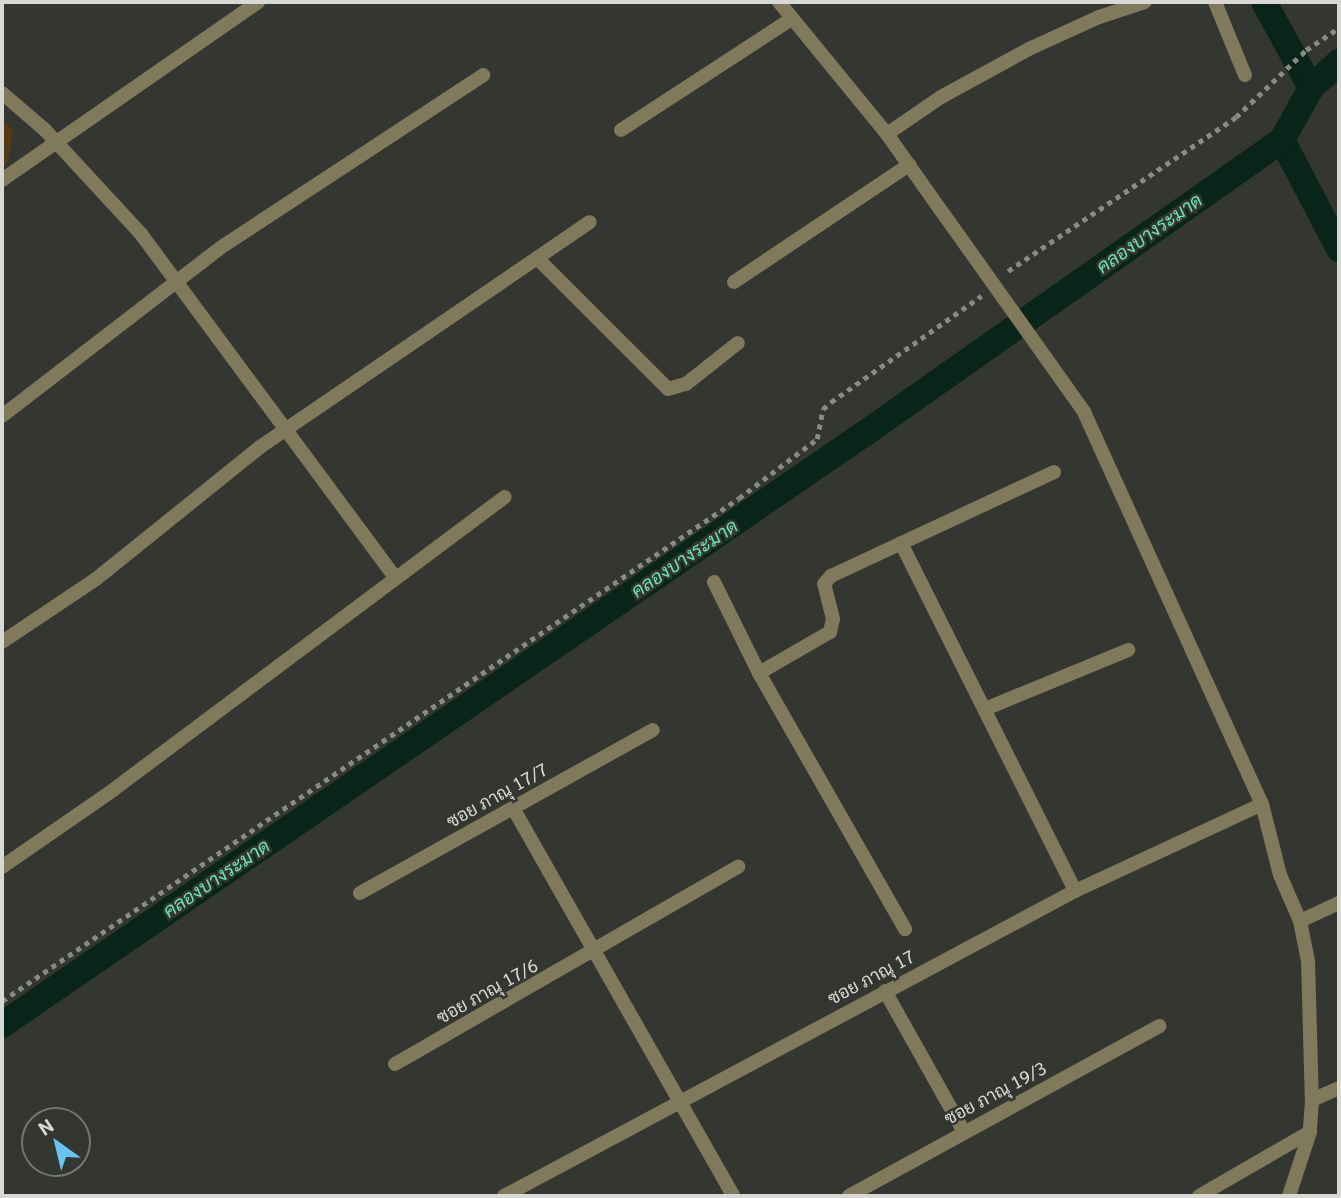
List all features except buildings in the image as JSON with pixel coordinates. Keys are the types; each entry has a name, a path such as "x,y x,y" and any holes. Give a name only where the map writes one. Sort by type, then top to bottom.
{"street":[{"path":"2,180 258,2"},
{"path":"779,2 887,134 1084,412 1262,803 1280,875 1300,921 1308,971 1312,1100 1310,1132 1289,1196"},
{"path":"887,134 941,97 1031,48 1099,16 1144,2"},
{"path":"1215,2 1245,75"},
{"path":"621,130 791,19"},
{"path":"2,416 176,282 483,75"},
{"path":"2,93 56,142 141,234 395,577"},
{"path":"734,282 909,165"},
{"path":"2,642 96,579 287,429 590,222"},
{"path":"537,258 668,389 686,384 738,343"},
{"path":"759,673 830,632 833,620 824,584 831,576 1054,472"},
{"path":"2,867 113,790 504,497"},
{"path":"901,542 1075,891"},
{"path":"714,582 759,673 905,929"},
{"path":"985,709 1128,650"},
{"name":"ซอย ภาณุ 17/7","path":"360,893 653,730"},
{"name":"ซอย ภาณุ 17","path":"503,1196 1075,891 1262,803"},
{"path":"513,808 597,951 733,1196"},
{"name":"ซอย ภาณุ 17/6","path":"395,1064 597,951 738,867"},
{"path":"1300,921 1339,903"},
{"path":"885,991 964,1132"},
{"name":"ซอย ภาณุ 19/3","path":"849,1196 1160,1026"},
{"path":"1312,1100 1339,1087"},
{"path":"1199,1196 1310,1132"}],"path":[{"path":"1005,274 1236,117 1306,50 1339,28"},
{"path":"2,1001 739,498 817,439 823,409 831,402 985,292"}],"shaded area":[{"path":"2,120 13,131 8,162 2,167"}],"waterway":[{"path":"1264,2 1311,88"},
{"name":"คลองบางระมาด","path":"2,1025 864,434 1282,140 1311,88 1339,62"},
{"path":"1282,140 1339,249"}]}
